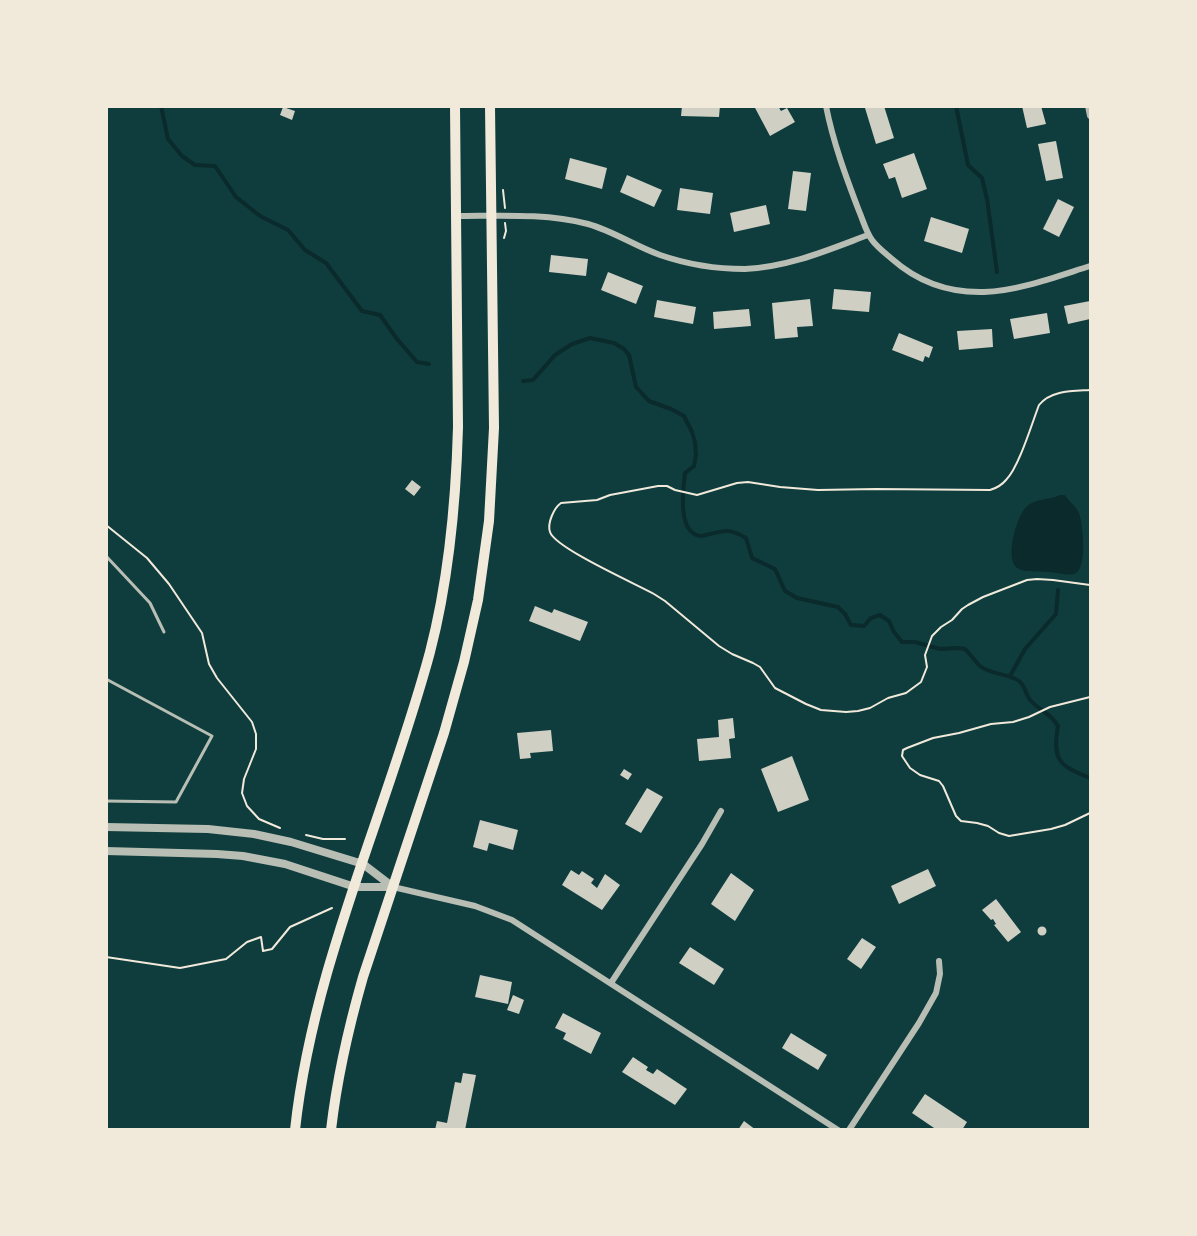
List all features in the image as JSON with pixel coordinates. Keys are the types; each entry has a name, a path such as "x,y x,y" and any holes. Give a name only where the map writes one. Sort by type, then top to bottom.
{"main road":[{"path":"296,1130 303,1076 328,968 403,744 430,651 449,553 458,427 454,106"},
{"path":"331,1130 352,1017 363,976 444,733 478,600 489,521 494,438 490,106"}],"street":[{"path":"826,106 838,153 868,235 877,246 911,274 936,286 985,292 1007,289 1090,266"},
{"path":"1088,106 1090,116"},
{"path":"456,216 532,216 574,221 609,232 660,255 697,265 727,268 760,268 794,262 868,235"},
{"path":"611,983 721,811"},
{"path":"106,827 208,829 254,834 363,864 393,887"},
{"path":"106,851 243,856 285,864 355,887 393,887 475,906 499,914 524,927 838,1130"},
{"path":"849,1130 936,993 940,974 939,961"}],"lane":[{"path":"106,556 150,603 164,632"},
{"path":"106,679 212,736 176,802 106,801"}],"path":[{"path":"1090,390 1054,394 1043,400 1008,479 999,487 990,490 818,490 748,482 697,495 667,486 658,486 610,495 597,500 561,503 552,516 550,533 582,558 633,582 665,601 719,646 760,667 775,687 806,704 833,712 870,708 914,688 924,676 927,667 926,652 936,632 962,609 983,597 1019,583 1037,579 1090,585"},
{"path":"106,525 147,558 169,584 202,633 209,664 217,678 252,722 256,734 256,748 244,779 242,793 247,806 259,819 282,829"},
{"path":"1090,697 1050,707 1013,722 991,724 933,738 903,750 902,756 910,768 920,775 939,781 956,816 961,821 988,826 999,833 1009,836 1051,830 1090,813"},
{"path":"306,835 323,839 345,839"},
{"path":"106,957 180,968 226,959 247,942 261,937 263,951 272,949 290,927 332,908"}],"water":[{"path":"1065,495 1078,511 1081,519 1083,556 1078,571 1068,575 1019,569 1013,562 1012,546 1016,527 1023,512 1034,502"}],"building":[{"path":"682,106 720,106 719,117 681,116"},
{"path":"754,106 778,106 781,111 787,108 795,122 770,136"},
{"path":"884,106 894,138 876,144 865,108"},
{"path":"1022,106 1041,106 1046,124 1027,128"},
{"path":"283,107 295,111 292,120 280,115"},
{"path":"1056,141 1063,178 1046,181 1038,144"},
{"path":"914,153 927,189 902,198 895,177 889,179 883,164"},
{"path":"570,158 607,168 602,189 565,179"},
{"path":"793,171 811,173 806,211 788,209"},
{"path":"627,175 662,190 654,207 620,192"},
{"path":"680,188 713,193 710,214 677,210"},
{"path":"1058,199 1074,207 1059,237 1043,229"},
{"path":"766,205 770,224 734,232 730,213"},
{"path":"931,217 969,229 962,253 924,241"},
{"path":"551,255 588,259 586,276 549,272"},
{"path":"608,272 643,286 636,304 601,290"},
{"path":"834,289 871,292 869,312 832,309"},
{"path":"810,299 813,326 797,327 798,337 775,339 772,303"},
{"path":"657,300 696,307 693,324 654,317"},
{"path":"1090,301 1090,319 1068,324 1064,306"},
{"path":"749,309 751,326 714,329 713,312"},
{"path":"1047,313 1050,333 1014,339 1010,319"},
{"path":"992,329 993,347 959,350 957,331"},
{"path":"899,333 933,347 929,358 925,356 923,362 892,350"},
{"path":"412,480 421,487 414,496 405,489"},
{"path":"535,606 552,613 554,609 588,622 580,641 529,621"},
{"path":"733,718 735,738 729,739 731,758 699,761 697,739 719,737 718,720"},
{"path":"551,730 553,751 530,753 531,758 520,759 517,733"},
{"path":"792,756 809,800 778,812 761,769"},
{"path":"624,769 632,774 628,780 620,775"},
{"path":"647,788 663,797 641,833 625,824"},
{"path":"480,820 518,830 513,850 489,843 487,851 473,847"},
{"path":"928,869 936,886 899,904 891,886"},
{"path":"571,870 579,875 582,871 594,879 591,883 597,888 605,874 620,885 602,910 562,885"},
{"path":"731,873 754,890 735,921 711,904"},
{"path":"996,899 1021,932 1008,942 994,925 996,924 993,919 991,920 982,910"},
{"path":"1042,927 1046,931 1042,935 1038,931"},
{"path":"862,938 876,947 861,969 847,959"},
{"path":"690,947 724,969 714,985 679,963"},
{"path":"480,975 512,982 508,1004 475,997"},
{"path":"513,995 524,1000 519,1014 507,1010"},
{"path":"563,1013 601,1033 591,1054 563,1039 566,1033 555,1028"},
{"path":"791,1033 827,1055 818,1070 782,1048"},
{"path":"633,1057 648,1067 646,1070 653,1074 657,1069 687,1089 675,1105 622,1072"},
{"path":"463,1073 476,1075 465,1130 435,1130 437,1121 447,1123 455,1082 461,1083"},
{"path":"925,1094 967,1122 962,1130 937,1130 912,1113"},
{"path":"744,1121 756,1130 738,1130"}],"waterway":[{"path":"161,106 168,139 182,156 195,165 215,166 236,197 260,216 288,230 305,250 326,263 362,311 380,315 417,362 429,364"},
{"path":"956,106 968,165 982,178 997,272"},
{"path":"523,381 533,380 555,355 572,344 590,338 614,343 624,349 629,355 636,387 649,401 684,416 692,432 696,455 694,466 685,473 683,510 688,528 693,533 701,536 729,531 746,538 752,558 775,569 785,591 797,598 838,607 851,625 864,626 871,618 880,615 889,621 902,642 915,642 940,649 965,649 984,669 1019,681 1031,701 1058,726 1056,747 1060,760 1071,770 1090,778"},
{"path":"1010,676 1025,649 1056,614 1058,590"}]}
